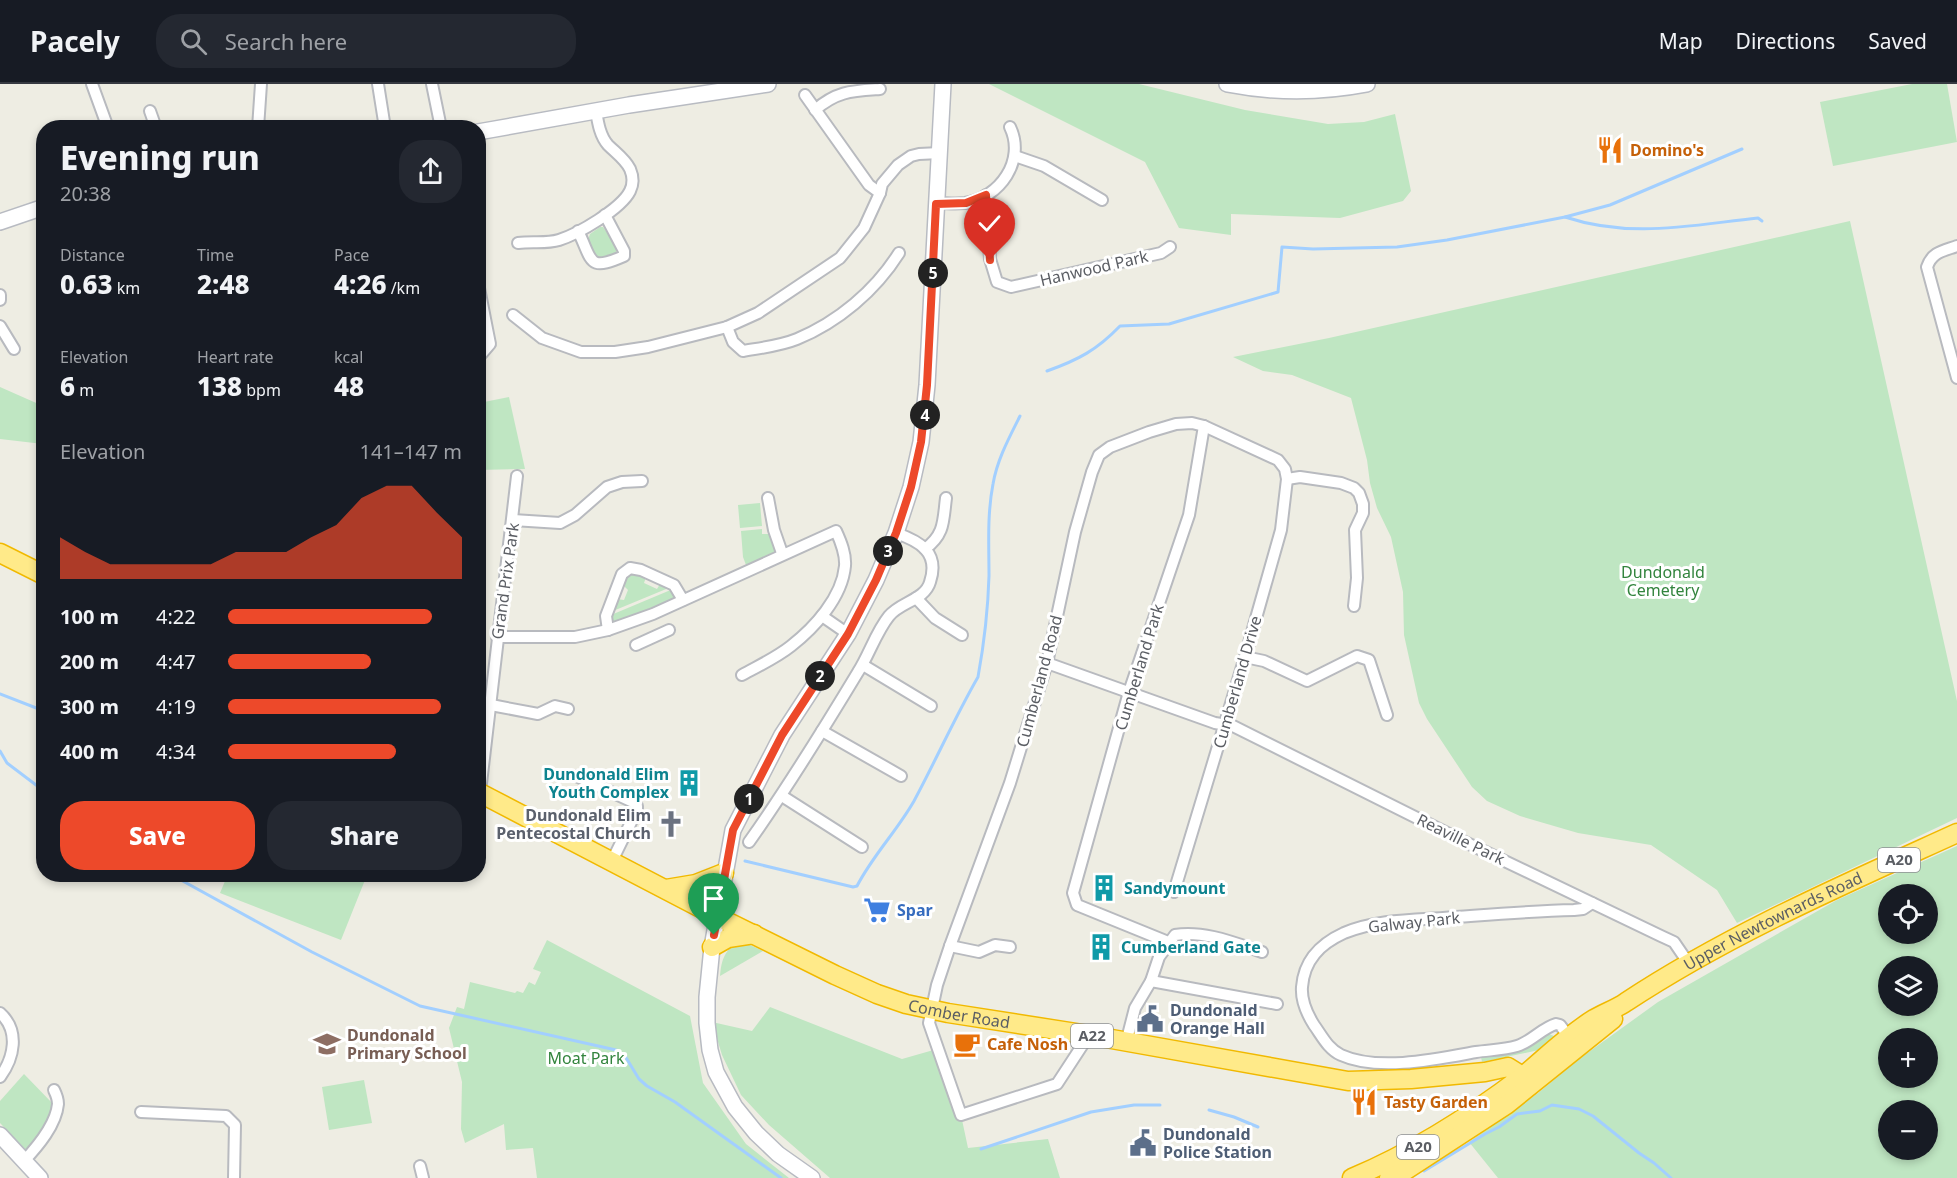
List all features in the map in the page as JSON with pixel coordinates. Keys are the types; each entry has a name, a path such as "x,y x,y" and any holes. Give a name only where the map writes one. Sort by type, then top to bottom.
{"highway":[{"path":"0,553 36,571"},
{"name":"Comber Road","path":"486,796 717,916 877,994 906,1004 1348,1081 1411,1079 1484,1072 1508,1067 1525,1081"},
{"name":"Upper Newtownards Road","path":"1389,1178 1403,1172 1497,1111 1542,1059 1593,1020 1742,935 1957,833"},
{"path":"666,889 696,884 724,873"},
{"path":"712,947 728,938 754,934"},
{"name":"Upper Newtownards Road","path":"1352,1178 1437,1136 1492,1098 1525,1081 1616,1017 1625,1003"},
{"name":"Comber Road","path":"1484,1072 1490,1065 1542,1059"},
{"path":"1484,1072 1495,1083 1496,1088 1492,1098"}],"street":[{"path":"92,84 105,120"},
{"path":"259,120 261,84"},
{"path":"378,84 384,120"},
{"path":"432,84 439,120"},
{"path":"486,131 768,84"},
{"path":"812,1178 778,1154 756,1132 735,1107 716,1072 710,1050 707,1023 712,947 733,830 782,735 848,634 876,580 896,533 911,487 924,420 943,84"},
{"path":"1227,84 1278,91 1341,89 1367,84"},
{"path":"815,110 828,99 846,92 880,89"},
{"path":"805,95 869,185 880,193"},
{"path":"150,111 153,120"},
{"path":"518,243 560,240 605,215 630,192 633,180 624,160 606,143 599,129 596,111"},
{"path":"936,204 966,203 991,193 1008,174 1015,156 1014,136 1010,127"},
{"path":"513,315 542,339 581,352 615,352 648,347 727,327 758,313 840,258 864,228 882,184 898,165 911,156 940,153"},
{"path":"1015,156 1044,166 1102,200"},
{"name":"Hanwood Park","path":"986,195 990,260 997,282 1011,287 1161,253 1170,247"},
{"path":"0,222 36,210"},
{"path":"578,231 592,261 597,265 603,265 624,256 617,234 605,215"},
{"path":"1957,246 1935,254 1930,258 1927,267 1957,378"},
{"path":"727,327 733,342 743,351 796,339 847,309 885,274 899,253"},
{"path":"486,324 490,344 486,349"},
{"path":"0,326 14,349"},
{"name":"Cumberland Road","path":"931,1010 950,946 1010,783 1047,663 1075,532 1099,455 1110,447 1176,424 1192,423 1204,426"},
{"path":"1204,426 1278,460 1286,474 1341,483 1354,488 1359,493 1363,513 1355,530 1357,578 1354,606"},
{"name":"Cumberland Park","path":"1168,942 1077,905 1073,893 1129,692 1189,515 1204,426"},
{"name":"Cumberland Drive","path":"1174,892 1281,530 1286,474"},
{"name":"Grand Prix Park","path":"486,741 517,476"},
{"path":"513,520 560,523 575,515 608,488 622,482 642,480"},
{"path":"768,498 774,530 782,553"},
{"path":"925,549 935,542 942,530 946,498"},
{"path":"497,637 575,637 608,630 645,617 782,553 836,531 844,553 845,567 835,595 822,616 791,646 742,675"},
{"path":"749,842 782,796 889,617 897,609 923,593 930,583 933,568 928,553 913,539 896,533"},
{"path":"608,630 606,616 622,574 630,568 641,570 674,585 683,600"},
{"path":"916,598 935,618 962,635"},
{"path":"822,616 848,634"},
{"path":"645,617 654,636"},
{"path":"636,645 669,630"},
{"path":"1245,657 1264,661 1307,681 1357,656 1364,657 1369,660 1388,715"},
{"name":"Reaville Park","path":"1047,663 1233,726 1280,748 1467,843 1674,942 1689,964"},
{"path":"862,665 931,706"},
{"path":"491,705 538,714 555,706 568,709"},
{"path":"822,731 901,776"},
{"path":"576,776 633,802 637,806 612,861"},
{"path":"782,796 862,847"},
{"name":"Galway Park","path":"1569,1037 1560,1025 1556,1024 1534,1038 1513,1047 1425,1061 1389,1063 1364,1061 1341,1055 1327,1045 1303,1003 1304,972 1310,958 1323,945 1342,934 1367,926 1421,919 1574,910 1583,909 1592,903"},
{"path":"1126,1043 1135,1008 1150,981 1159,957 1175,935 1187,933 1231,941 1262,952"},
{"path":"950,946 979,952 995,945 1011,947"},
{"path":"1150,981 1277,1004"},
{"path":"931,1010 929,1023 961,1115 1057,1084 1089,1035"},
{"path":"0,1012 9,1025 13,1050 10,1062 0,1077"},
{"path":"24,1161 38,1147 52,1122 58,1102 54,1090"},
{"path":"141,1112 226,1116 232,1120 235,1125 234,1178"},
{"path":"0,1135 40,1178"},
{"path":"420,1167 423,1178"}],"green space":[{"path":"989,84 1139,84 1245,110 1328,124 1364,122 1395,114 1411,191 1403,201 1340,218 1231,214 1231,235 1179,228 1145,162"},
{"path":"1912,84 1947,84 1957,142 1833,166 1820,102"},
{"name":"Dundonald Cemetery","path":"1850,221 1957,701 1957,818 1737,923 1717,890 1651,845 1578,833 1520,816 1487,801 1472,787 1419,703 1404,635 1403,592 1391,537 1377,508 1351,398 1292,375 1263,371 1233,357 1329,338"},
{"path":"603,227 618,248 614,256 603,260 597,258 588,240 590,234"},
{"path":"0,387 36,403 36,443 0,439"},
{"path":"509,397 525,469 486,470 486,402"},
{"path":"760,503 762,526 740,528 738,505"},
{"path":"762,529 762,534 771,534 775,552 746,565 743,557 741,531"},
{"path":"638,572 646,577 644,583 657,589 660,584 671,587 613,611 617,599 624,600 628,590 624,586 628,575"},
{"path":"673,589 676,597 674,599 612,623 611,615"},
{"path":"1957,846 1957,1178 1498,1178 1469,1142 1658,1002 1837,900"},
{"path":"225,882 364,882 341,940 220,893"},
{"name":"Moat Park","path":"547,940 690,1016 703,1083 746,1144 789,1178 537,1178 533,1148 506,1150 504,1124 465,1143 461,1129 462,1082 449,1028 457,1007 464,1009 470,982 515,993 517,991 523,993 529,982 535,985 541,972 533,969"},
{"path":"740,943 763,951 720,976 721,965 727,951"},
{"path":"770,1007 902,1059 937,1049 961,1115 968,1148 1048,1139 1060,1178 830,1178 769,1125 741,1095 722,1055 712,1022 752,1031"},
{"path":"1547,1033 1556,1037 1539,1050 1482,1062 1481,1057 1510,1051"},
{"path":"24,1074 54,1105 49,1122 28,1152 0,1123 0,1101"},
{"path":"364,1080 372,1123 329,1130 322,1087"}],"waterway":[{"path":"1047,371 1086,353 1103,342 1120,326 1169,324 1278,292 1282,247 1313,249 1397,247 1447,240 1565,217 1610,205 1742,149"},
{"path":"1565,217 1589,224 1637,229 1685,227 1758,218 1762,221"},
{"path":"745,861 853,887 857,886 914,801 978,677 988,601 991,496 1000,458 1020,416"},
{"path":"0,694 36,708"},
{"path":"0,751 7,763 36,785"},
{"path":"185,882 312,952 420,1006 616,1050 625,1056 639,1079 647,1086 675,1102 781,1178"},
{"path":"981,1149 1091,1112 1134,1105 1160,1105"},
{"path":"1424,1171 1517,1114 1540,1111 1552,1105 1579,1109 1593,1116 1671,1178"},
{"path":"1209,1110 1258,1127"}],"place":[{"name":"Domino's","path":"1610,150"},
{"name":"Dundonald Elim Youth Complex","path":"689,783"},
{"name":"Dundonald Elim Pentecostal Church","path":"671,824"},
{"name":"Sandymount","path":"1104,888"},
{"name":"Spar","path":"877,910"},
{"name":"Cumberland Gate","path":"1101,947"},
{"name":"Dundonald Orange Hall","path":"1150,1019"},
{"name":"Dundonald Primary School","path":"327,1044"},
{"name":"Cafe Nosh","path":"967,1044"},
{"name":"Tasty Garden","path":"1364,1102"},
{"name":"Dundonald Police Station","path":"1143,1143"}],"route":[{"path":"714,935 733,830 782,735 848,634 876,580 896,533 911,487 925,412 936,204 966,203 986,195 990,260"}]}
